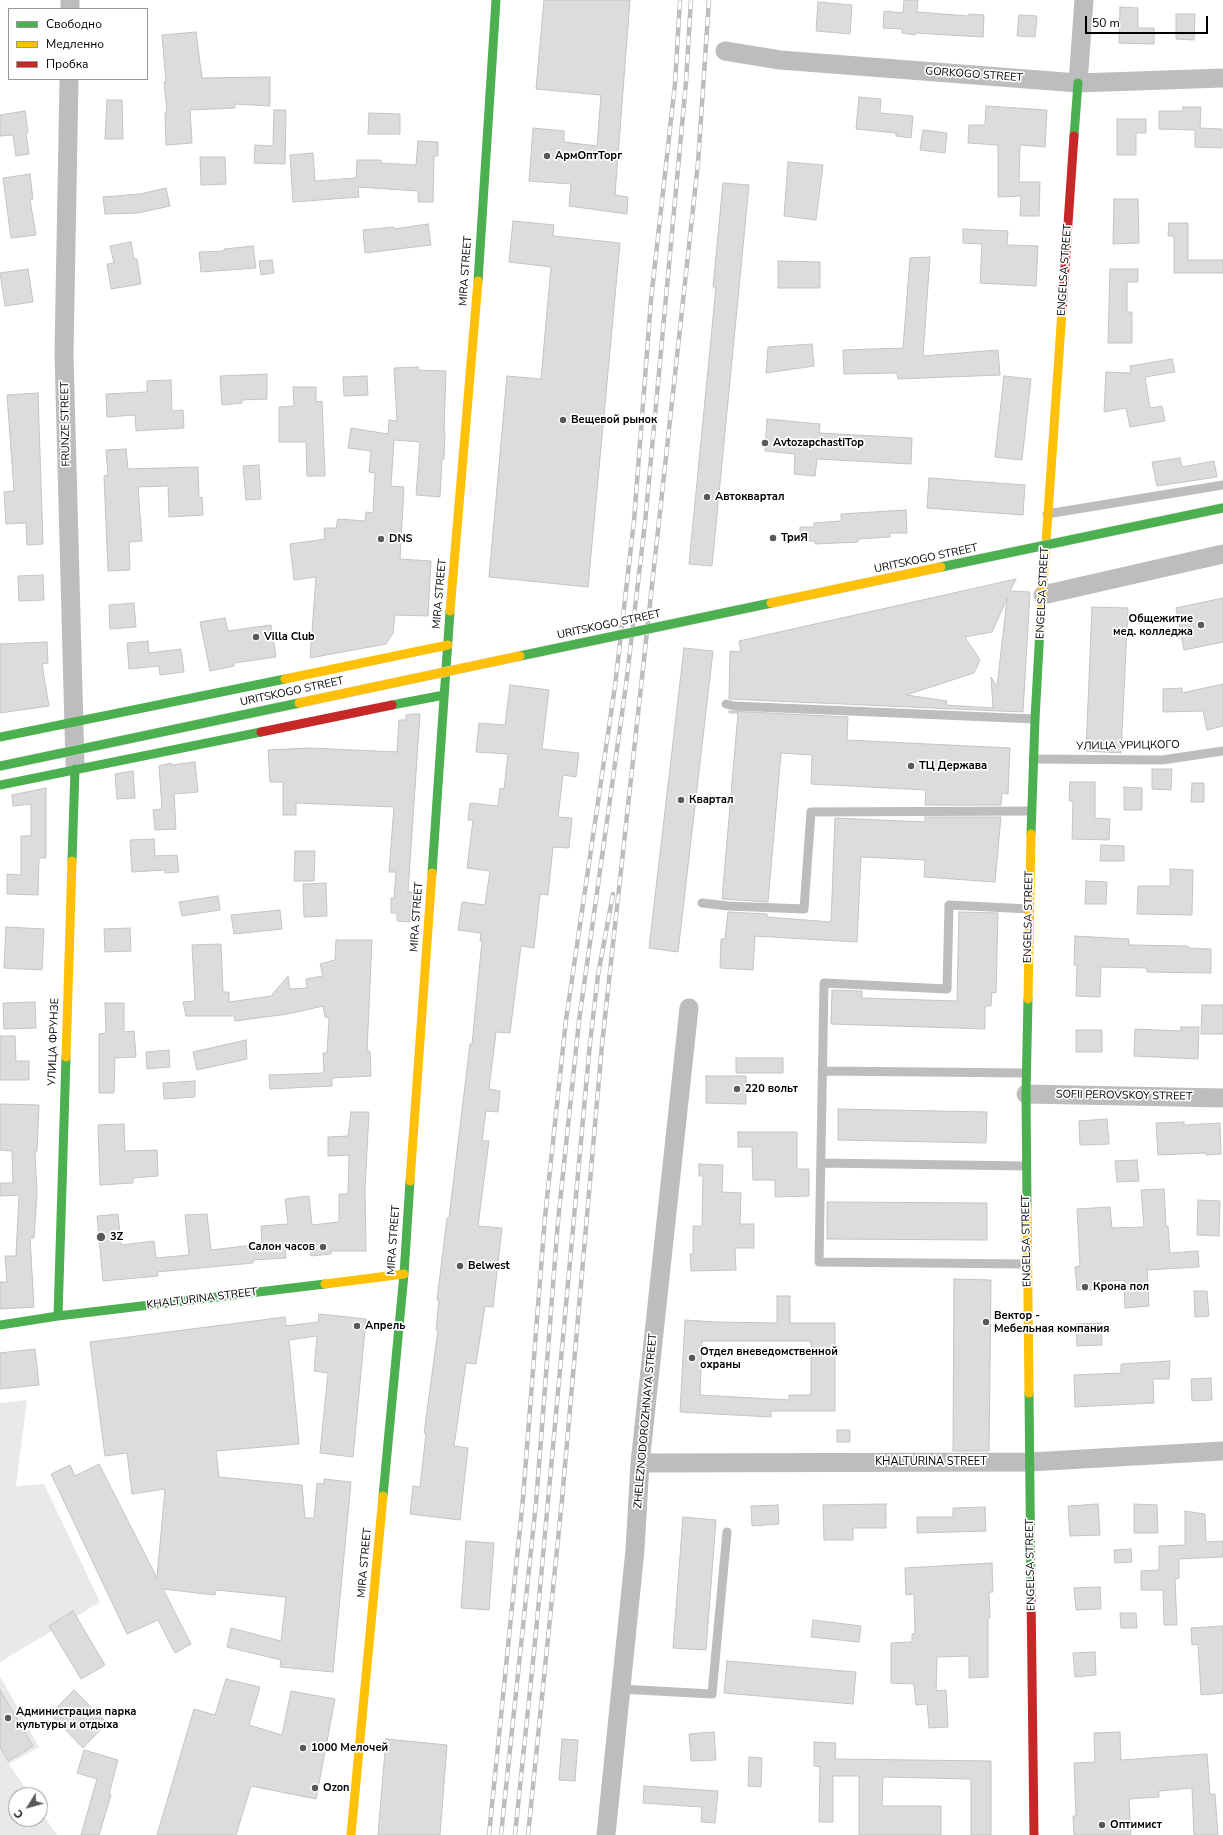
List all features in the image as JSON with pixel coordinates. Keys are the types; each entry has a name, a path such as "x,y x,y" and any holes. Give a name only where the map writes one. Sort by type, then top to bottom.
{"street":[{"name":"MIRA STREET","path":"351,1835 404,1274 444,695 477,298 496,0"},
{"name":"ENGELSA STREET","path":"1034,1835 1026,1166 1026,1073 1033,759 1047,514 1084,0"},
{"name":"GORKOGO STREET","path":"725,51 780,60 1078,82 1223,78"},
{"name":"FRUNZE STREET","path":"69,80 64,354 75,769"},
{"name":"URITSKOGO STREET","path":"0,766 1223,508"},
{"path":"1043,595 1223,554"},
{"name":"URITSKOGO STREET","path":"0,737 448,645"},
{"path":"0,785 444,695"},
{"name":"УЛИЦА ФРУНЗЕ","path":"58,1316 75,769"},
{"name":"ZHELEZNODOROZHNAYA STREET","path":"606,1835 635,1550 640,1463 689,1008"},
{"name":"SOFII PEROVSKOY STREET","path":"1026,1094 1223,1098"},
{"name":"KHALTURINA STREET","path":"0,1325 58,1316 404,1274"},
{"name":"KHALTURINA STREET","path":"640,1463 1030,1462 1223,1450"}],"lane":[{"path":"1047,514 1223,485"},
{"path":"726,704 1035,720"},
{"name":"УЛИЦА УРИЦКОГО","path":"1033,759 1162,760 1223,751"},
{"path":"702,903 728,906 804,909 811,812 1032,811"},
{"path":"1027,1264 819,1262 824,983 947,990 949,905 1029,909"},
{"path":"822,1071 1026,1073"},
{"path":"821,1163 1026,1166"},
{"path":"620,1689 712,1694 727,1532"}],"shaded area":[{"path":"27,1400 16,1486 44,1484 100,1602 0,1662 0,1403"},
{"path":"0,1676 39,1747 9,1764 25,1787 8,1787 8,1827 48,1827 48,1822 57,1835 0,1835"}],"building":[{"path":"544,0 630,0 615,195 628,197 627,214 569,206 571,184 529,181 533,128 564,131 564,142 597,146 601,95 536,89"},
{"path":"904,0 918,0 917,12 969,16 969,14 984,15 983,37 915,33 915,35 902,33 902,29 883,28 884,11 903,13"},
{"path":"818,2 852,5 850,34 816,31"},
{"path":"1120,7 1138,8 1138,28 1154,28 1154,44 1119,43"},
{"path":"1176,14 1195,14 1194,40 1176,39"},
{"path":"1019,15 1037,16 1035,37 1017,36"},
{"path":"196,32 202,78 270,77 270,106 235,104 235,108 190,110 192,143 166,145 165,112 167,112 164,82 166,82 162,35"},
{"path":"859,97 881,99 880,113 913,116 911,138 896,136 896,133 856,129"},
{"path":"107,100 122,100 123,139 105,139"},
{"path":"986,106 1047,110 1045,147 1020,145 1019,182 1040,182 1039,216 1020,216 1021,196 998,197 998,145 968,143 969,125 985,125"},
{"path":"1183,107 1201,107 1200,128 1222,129 1222,148 1195,147 1195,130 1159,129 1159,111 1183,111"},
{"path":"274,110 286,110 285,164 254,163 255,145 273,146"},
{"path":"25,111 29,154 16,156 13,135 0,136 0,115"},
{"path":"369,113 400,114 400,134 368,134"},
{"path":"1117,119 1146,119 1146,133 1136,133 1136,155 1117,155"},
{"path":"923,130 947,133 945,153 920,150"},
{"path":"418,141 438,142 438,156 434,156 433,202 418,202 418,191 358,187 359,197 293,202 290,155 313,153 315,181 356,178 357,160 381,160 381,163 416,165"},
{"path":"200,157 225,157 226,184 201,185"},
{"path":"788,162 823,165 816,220 784,216"},
{"path":"30,174 33,199 30,200 36,235 11,238 3,178"},
{"path":"723,183 749,185 712,566 689,564 716,287 713,287"},
{"path":"166,188 170,206 138,213 105,214 103,197 140,194"},
{"path":"1114,199 1138,199 1139,243 1113,244"},
{"path":"513,221 554,225 553,236 620,243 588,587 489,577 507,376 541,379 551,267 509,262"},
{"path":"1169,223 1188,223 1188,260 1223,260 1223,273 1174,273 1174,236 1168,236"},
{"path":"428,224 431,245 365,253 363,230 394,227 394,229"},
{"path":"963,229 1008,231 1007,245 1038,246 1036,286 980,283 982,244 963,243"},
{"path":"131,242 134,259 137,259 141,284 111,289 107,264 114,263 110,246"},
{"path":"253,246 256,268 201,272 199,252 224,251 224,249"},
{"path":"930,257 923,356 998,350 1000,375 898,379 897,373 844,374 843,350 903,348 910,258"},
{"path":"272,260 274,273 261,275 259,261"},
{"path":"778,261 820,262 820,288 778,288"},
{"path":"28,269 33,302 5,306 0,273"},
{"path":"1110,269 1138,269 1138,282 1127,282 1127,312 1132,312 1132,343 1108,343"},
{"path":"812,344 814,366 766,373 768,347"},
{"path":"1172,359 1175,372 1145,377 1150,408 1162,406 1165,421 1130,427 1126,408 1104,412 1106,372 1131,373 1130,366"},
{"path":"418,367 418,370 446,371 444,459 442,459 440,497 416,495 420,442 394,440 391,486 404,487 400,559 431,561 428,616 395,615 393,633 386,644 310,658 316,577 294,580 290,544 325,539 324,528 336,528 338,519 365,521 366,512 373,513 375,473 369,472 371,451 348,448 351,428 388,434 389,420 397,421 394,368"},
{"path":"267,374 267,399 242,400 242,403 222,405 220,376"},
{"path":"367,376 368,395 344,396 343,377"},
{"path":"1004,376 1031,379 1022,460 995,457"},
{"path":"171,380 172,411 183,410 184,428 136,431 135,415 107,417 106,394 147,392 147,381"},
{"path":"293,387 316,387 316,402 322,401 325,476 307,476 306,442 279,442 279,407 294,406"},
{"path":"38,393 43,544 27,545 26,523 6,524 4,492 14,491 7,395"},
{"path":"767,419 820,424 819,433 912,438 911,464 817,459 815,476 794,474 795,454 765,451"},
{"path":"126,449 128,469 198,467 199,498 202,497 203,515 169,517 168,486 138,487 142,541 129,542 130,570 108,571 104,476 108,475 106,450"},
{"path":"1180,458 1182,467 1214,461 1217,477 1157,486 1152,462"},
{"path":"259,465 261,499 246,500 243,466"},
{"path":"929,478 1025,485 1023,515 927,508"},
{"path":"906,510 907,533 890,533 890,537 858,539 858,542 815,544 815,541 800,541 800,527 814,527 814,523 841,521 841,514"},
{"path":"43,575 44,600 19,601 18,576"},
{"path":"1016,579 1010,591 1030,592 1023,712 729,699 730,651 741,652 739,641","holes":["1007,599 997,687 991,677 993,708 946,705 947,701 906,695 974,673 980,660 965,637 992,632"]},
{"name":"Общежитие мед. колледжа","path":"1223,598 1223,642 1184,650 1176,608"},
{"path":"134,603 136,627 110,629 109,605"},
{"path":"1092,607 1128,608 1121,753 1086,751"},
{"path":"225,618 228,631 271,625 276,657 234,663 234,666 210,671 200,622"},
{"path":"148,641 149,653 181,649 184,672 160,675 159,666 129,669 127,643"},
{"path":"47,642 48,663 42,664 49,706 0,713 0,644"},
{"name":"Квартал","path":"684,648 713,651 678,952 649,948"},
{"path":"1223,684 1223,726 1207,730 1203,711 1163,712 1163,689 1182,688 1182,693"},
{"path":"510,685 549,690 542,749 579,753 576,777 563,775 558,817 572,818 569,848 553,847 548,895 540,894 534,948 521,946 510,1033 496,1032 489,1089 500,1091 498,1112 486,1111 482,1141 489,1141 478,1226 502,1228 493,1307 485,1306 476,1364 466,1363 454,1446 468,1448 460,1520 410,1514 413,1486 420,1487 426,1433 424,1433 438,1330 436,1330 439,1300 437,1300 447,1218 449,1218 470,1044 472,1044 482,941 480,941 481,933 458,930 462,902 485,905 490,871 467,868 473,820 468,820 470,803 498,806 500,788 504,789 508,754 476,752 479,723 505,725"},
{"path":"729,711 848,717 847,740 1010,748 1008,794 1002,793 1001,805 925,805 926,790 811,784 812,755 781,753 768,902 722,899 738,713 729,713"},
{"path":"420,714 408,892 412,892 410,922 397,921 397,913 391,913 391,898 394,898 396,872 389,872 394,807 296,803 296,815 283,815 283,782 270,782 268,750 310,748 397,752 399,720 406,720 406,715"},
{"path":"195,762 198,792 174,794 176,829 155,830 153,810 162,809 159,766 171,763 171,765"},
{"path":"1152,769 1172,769 1171,790 1152,789"},
{"path":"133,771 135,798 117,799 115,774"},
{"path":"1070,782 1095,782 1095,818 1110,819 1109,840 1072,839 1073,801 1069,801"},
{"path":"1192,783 1204,783 1204,802 1191,802"},
{"path":"1124,787 1142,788 1142,810 1124,810"},
{"path":"46,788 46,858 39,858 38,895 7,894 7,874 21,875 21,836 31,836 31,804 13,806 12,795"},
{"path":"925,817 1001,817 995,882 924,877 925,860 861,857 857,942 755,936 753,970 720,968 721,939 725,939 728,912 767,914 767,917 831,922 835,818 925,822"},
{"path":"154,839 155,856 177,855 179,872 165,873 165,870 132,872 130,840"},
{"path":"1101,845 1124,846 1124,861 1100,861"},
{"path":"295,851 315,851 314,881 294,881"},
{"path":"1170,869 1193,870 1192,915 1137,914 1138,886 1170,886"},
{"path":"1086,881 1107,882 1106,904 1085,904"},
{"path":"326,883 327,916 304,917 303,884"},
{"path":"218,896 220,910 182,916 179,902"},
{"path":"280,910 282,929 234,934 231,915"},
{"path":"959,912 998,913 996,993 992,992 991,1006 985,1006 985,1029 831,1024 832,990 862,991 862,998 957,1001"},
{"path":"6,927 44,929 42,970 4,968"},
{"path":"130,928 131,951 105,952 104,929"},
{"path":"1075,936 1129,939 1129,945 1188,946 1188,948 1211,949 1211,973 1147,972 1147,968 1101,967 1100,997 1076,996 1077,965 1074,965"},
{"path":"336,940 372,940 367,1051 370,1051 371,1076 332,1078 332,1086 270,1089 269,1075 324,1073 323,1053 327,1053 329,1018 325,1017 323,1006 288,1014 235,1021 234,1016 186,1016 183,1002 195,1001 192,945 221,944 223,992 229,992 229,1002 271,996 288,976 290,989 307,988 306,979 323,976 320,964 335,960"},
{"path":"35,1002 36,1028 4,1029 3,1003"},
{"path":"105,1003 124,1003 124,1032 134,1031 136,1057 115,1058 114,1093 99,1093 99,1034 106,1033"},
{"path":"1202,1005 1223,1005 1223,1034 1201,1034"},
{"path":"1181,1027 1199,1027 1198,1059 1134,1056 1135,1029 1181,1031"},
{"path":"1076,1030 1102,1030 1102,1052 1076,1052"},
{"path":"0,1036 15,1036 16,1061 29,1061 29,1080 0,1080"},
{"path":"246,1040 247,1059 197,1070 193,1052"},
{"path":"169,1050 170,1067 147,1069 146,1052"},
{"path":"736,1058 783,1058 783,1073 736,1073"},
{"path":"706,1076 746,1076 746,1104 706,1103"},
{"path":"195,1081 195,1097 164,1099 163,1083"},
{"path":"0,1104 39,1105 37,1151 35,1151 37,1194 34,1238 30,1238 34,1307 0,1309 0,1282 7,1282 5,1256 16,1256 19,1195 0,1196 0,1183 13,1183 12,1151 0,1150"},
{"path":"838,1109 987,1112 986,1143 838,1140"},
{"path":"351,1112 369,1112 365,1190 366,1251 331,1251 331,1254 311,1256 310,1248 285,1250 286,1258 253,1260 253,1263 157,1272 158,1276 103,1281 97,1216 118,1214 121,1245 154,1241 156,1258 189,1255 185,1215 207,1214 211,1250 262,1244 261,1226 288,1224 285,1199 309,1196 312,1225 339,1222 339,1194 348,1194 349,1155 328,1156 328,1137 348,1136"},
{"path":"1107,1119 1109,1144 1080,1145 1079,1121"},
{"path":"1184,1122 1184,1125 1220,1123 1221,1154 1206,1155 1206,1153 1158,1155 1156,1123"},
{"path":"124,1124 125,1151 157,1150 158,1176 133,1178 133,1183 100,1185 98,1125"},
{"path":"738,1132 797,1132 797,1169 809,1169 809,1196 775,1197 775,1180 753,1180 752,1147 738,1147"},
{"path":"1137,1160 1139,1181 1117,1182 1115,1161"},
{"path":"699,1164 723,1165 722,1192 741,1193 740,1224 754,1224 754,1248 735,1248 736,1270 691,1271 690,1254 693,1254 693,1226 702,1226 703,1176 699,1176"},
{"path":"1164,1189 1166,1226 1168,1226 1170,1253 1198,1251 1199,1267 1147,1270 1149,1306 1125,1308 1124,1280 1095,1282 1095,1290 1077,1290 1075,1267 1080,1266 1077,1209 1110,1207 1112,1228 1144,1227 1141,1190"},
{"path":"1198,1200 1220,1201 1219,1236 1197,1235"},
{"path":"827,1202 987,1203 987,1240 827,1239"},
{"path":"954,1279 991,1280 989,1451 953,1451"},
{"path":"1194,1291 1207,1291 1209,1316 1195,1317"},
{"path":"777,1296 790,1296 790,1323 835,1323 835,1411 771,1411 771,1417 680,1412 685,1320 777,1323","holes":["702,1341 811,1341 811,1395 789,1395 789,1400 700,1395"]},
{"path":"319,1314 366,1319 353,1457 320,1453 328,1373 314,1371 317,1336 289,1340 299,1444 216,1451 219,1477 302,1485 305,1518 314,1518 317,1483 324,1484 324,1479 351,1482 333,1672 280,1667 281,1660 227,1647 231,1628 281,1641 286,1597 216,1590 215,1595 163,1589 191,1644 175,1653 158,1620 127,1634 51,1474 70,1465 75,1476 99,1464 157,1578 165,1489 132,1494 127,1453 105,1456 90,1342 285,1317 286,1326 318,1322"},
{"path":"1101,1323 1102,1345 1077,1346 1076,1324"},
{"path":"35,1349 39,1385 0,1389 0,1353"},
{"path":"1170,1361 1169,1379 1153,1379 1154,1403 1075,1407 1074,1375 1121,1373 1121,1364"},
{"path":"1211,1378 1212,1400 1192,1401 1191,1379"},
{"path":"837,1430 850,1430 850,1442 837,1442"},
{"path":"886,1504 886,1528 853,1528 853,1540 824,1540 823,1505"},
{"path":"1098,1504 1100,1535 1070,1536 1068,1506"},
{"path":"1134,1504 1157,1505 1158,1533 1134,1533"},
{"path":"778,1505 779,1524 752,1526 751,1506"},
{"path":"985,1507 986,1531 917,1533 917,1517 953,1517 953,1508"},
{"path":"1185,1511 1205,1514 1206,1542 1223,1541 1223,1557 1179,1559 1179,1578 1175,1579 1177,1625 1164,1625 1163,1590 1141,1590 1141,1571 1159,1570 1159,1546 1185,1545"},
{"path":"683,1517 716,1520 706,1650 673,1648"},
{"path":"466,1541 494,1543 489,1610 461,1608"},
{"path":"1131,1549 1132,1562 1115,1563 1114,1550"},
{"path":"992,1563 993,1592 989,1592 990,1618 988,1618 988,1677 969,1678 969,1656 937,1657 936,1691 946,1690 948,1727 929,1728 927,1704 916,1705 914,1684 891,1683 891,1643 912,1642 912,1634 915,1634 914,1594 906,1595 905,1568"},
{"path":"1100,1587 1101,1609 1076,1610 1074,1588"},
{"path":"73,1611 105,1665 81,1679 49,1626"},
{"path":"1120,1613 1136,1613 1137,1628 1121,1628"},
{"path":"813,1620 861,1626 859,1642 811,1637"},
{"path":"1223,1626 1223,1693 1201,1695 1198,1644 1192,1645 1191,1628"},
{"path":"1095,1652 1096,1675 1075,1677 1073,1653"},
{"path":"727,1661 856,1672 853,1704 724,1693"},
{"path":"226,1679 260,1687 249,1725 282,1735 291,1691 335,1699 316,1799 251,1786 236,1835 157,1835 194,1709 215,1715"},
{"name":"Администрация парка культуры и отдыха","path":"0,1690 33,1746 8,1761 0,1747"},
{"path":"74,1690 107,1723 83,1748 50,1714"},
{"path":"714,1732 716,1760 691,1761 689,1734"},
{"path":"1120,1732 1121,1760 1207,1754 1210,1794 1215,1794 1218,1835 1194,1835 1192,1788 1159,1791 1159,1797 1129,1799 1131,1835 1074,1835 1073,1816 1076,1816 1074,1763 1095,1762 1094,1733"},
{"path":"386,1739 447,1745 440,1835 378,1835"},
{"path":"562,1739 578,1740 575,1781 559,1780"},
{"path":"814,1742 836,1743 835,1759 991,1761 991,1835 971,1835 971,1779 883,1777 882,1806 941,1806 941,1835 859,1835 859,1776 833,1776 833,1822 819,1822 820,1767 814,1766"},
{"path":"84,1750 118,1760 109,1794 111,1795 99,1835 81,1835 97,1779 77,1773"},
{"path":"749,1757 762,1758 761,1787 748,1786"},
{"path":"644,1786 718,1791 715,1823 701,1822 702,1807 643,1803"}],"railway":[{"path":"489,1835 523,1498 545,1217 566,1020 615,686 634,521 651,300 675,84 680,0"},
{"path":"501,1835 536,1503 558,1221 579,1021 626,685 645,523 686,82 691,0"},
{"path":"528,1835 562,1500 602,1045 698,163 709,0"},
{"path":"515,1835 536,1632 590,1043 598,975 613,894"}],"traffic: fast":[{"path":"478,281 496,0"},
{"path":"1074,136 1078,83"},
{"path":"941,567 1223,508"},
{"path":"520,656 771,603"},
{"path":"432,873 450,611"},
{"path":"1031,834 1040,629"},
{"path":"0,737 285,679"},
{"path":"392,705 444,695"},
{"path":"0,766 299,703"},
{"path":"0,785 261,732"},
{"path":"72,861 75,769"},
{"path":"1027,1206 1026,1094 1028,999"},
{"path":"58,1316 66,1057"},
{"path":"383,1496 404,1274 410,1181"},
{"path":"0,1325 58,1316 325,1284"},
{"path":"1029,1393 1031,1593"}],"traffic: slow":[{"path":"450,611 478,281"},
{"path":"1040,629 1062,311"},
{"path":"771,603 941,567"},
{"path":"285,679 448,645"},
{"path":"299,703 520,656"},
{"path":"1028,999 1031,834"},
{"path":"66,1057 72,861"},
{"path":"410,1181 432,873"},
{"path":"1027,1206 1029,1393"},
{"path":"325,1284 404,1274"},
{"path":"351,1835 383,1496"}],"traffic: jam":[{"path":"1062,311 1074,136"},
{"path":"261,732 392,705"},
{"path":"1031,1593 1034,1835"}],"place":[{"name":"АрмОптТорг","path":"547,156"},
{"name":"Вещевой рынок","path":"563,420"},
{"name":"AvtozapchastiTop","path":"765,443"},
{"name":"Автоквартал","path":"707,497"},
{"name":"ТриЯ","path":"773,538"},
{"name":"DNS","path":"381,539"},
{"name":"Общежитие мед. колледжа","path":"1201,625"},
{"name":"Villa Club","path":"256,637"},
{"name":"ТЦ Держава","path":"911,766"},
{"name":"Квартал","path":"681,800"},
{"name":"220 вольт","path":"737,1089"},
{"name":"3Z","path":"101,1237"},
{"name":"Салон часов","path":"323,1247"},
{"name":"Belwest","path":"460,1266"},
{"name":"Крона пол","path":"1085,1287"},
{"name":"Вектор - Мебельная компания","path":"986,1322"},
{"name":"Апрель","path":"357,1326"},
{"name":"Отдел вневедомственной охраны","path":"692,1358"},
{"name":"Администрация парка культуры и отдыха","path":"8,1718"},
{"name":"1000 Мелочей","path":"303,1748"},
{"name":"Ozon","path":"315,1788"},
{"name":"Оптимист","path":"1102,1825"}]}
